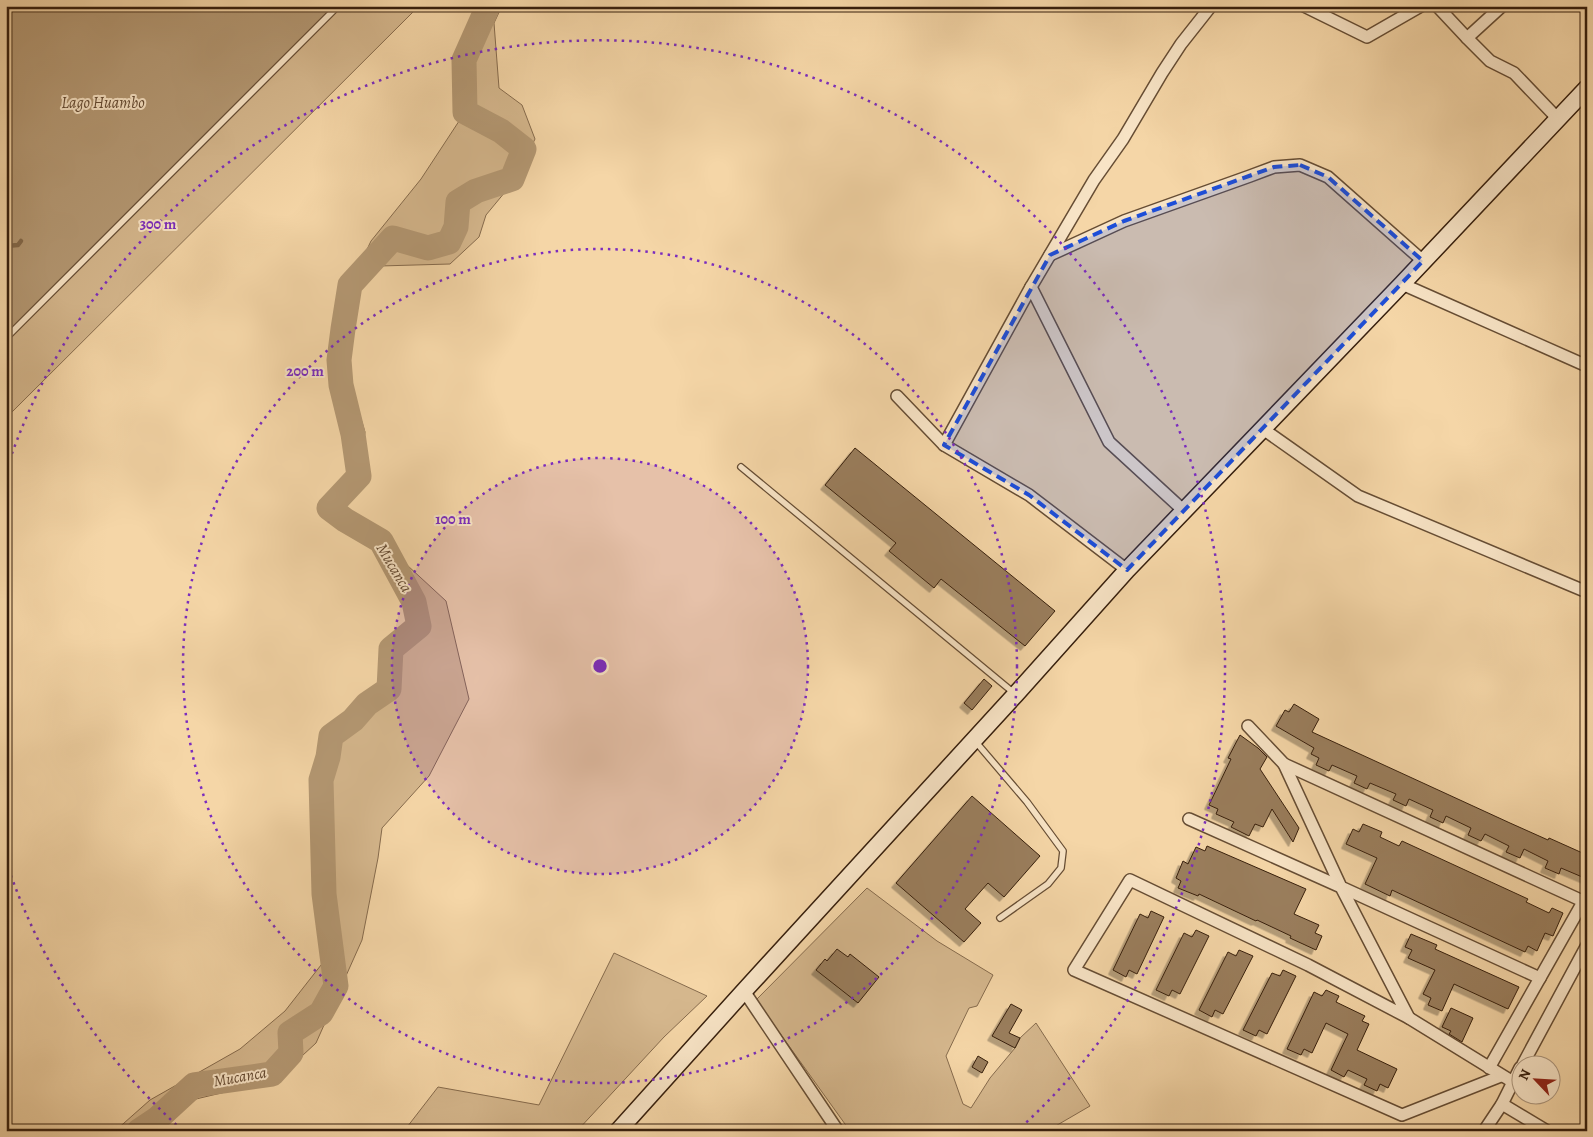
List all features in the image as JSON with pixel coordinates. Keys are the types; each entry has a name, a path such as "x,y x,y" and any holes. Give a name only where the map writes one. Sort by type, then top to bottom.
{"street":[{"path":"944,445 1031,287 1094,180 1123,138 1181,44 1211,6"},
{"path":"1304,6 1367,37 1422,6"},
{"path":"1437,6 1490,61 1514,73 1558,119"},
{"path":"1467,38 1502,6"},
{"path":"618,1131 1127,570 1587,88"},
{"path":"1050,255 1124,221 1274,167 1300,166 1328,177 1423,261"},
{"path":"1402,284 1587,366"},
{"path":"1031,287 1109,442 1183,510"},
{"path":"897,396 944,445 1029,495 1127,570"},
{"path":"1263,429 1358,496 1587,592"},
{"path":"1248,726 1284,764 1341,887 1408,1018"},
{"path":"1284,764 1585,903 1489,1068"},
{"path":"1188,819 1540,978"},
{"path":"1501,1076 1402,1115 1074,970 1130,880 1308,965 1408,1018 1510,1080"},
{"path":"1528,1054 1587,945"},
{"path":"744,991 838,1131"},
{"path":"1484,1131 1510,1088"},
{"path":"1502,1104 1547,1131"}],"lane":[{"path":"6,338 338,6"},
{"path":"741,467 1016,694"},
{"path":"974,740 1027,802 1062,851 1061,868 1048,884 1000,918"}],"highlighted area":[{"path":"1300,165 1328,177 1423,261 1127,570 1029,495 944,445 1050,255 1124,221 1274,167"}],"shaded area":[{"name":"Lago Huambo","path":"6,6 419,6 6,418"},
{"path":"474,6 502,6 494,23 499,88 522,105 535,139 515,180 486,215 479,237 450,264 380,266 360,283 346,370 365,432 359,476 353,434 341,385 339,360 350,285 371,241 421,179 465,112 464,60"},
{"path":"381,541 446,601 469,699 429,776 382,828 362,940 316,1043 276,1080 196,1099 149,1131 115,1131 150,1100 240,1049 285,1011 332,951 324,894 321,780 328,757 331,736 353,720 367,704 389,689 391,649 419,626 414,602"},
{"path":"867,888 937,941 993,975 977,1006 969,1008 946,1056 963,1104 971,1108 990,1078 1015,1048 1020,1038 1036,1023 1090,1106 1047,1131 850,1131 756,1000"},
{"path":"614,953 707,996 664,1037 577,1131 404,1131 438,1087 539,1105"}],"water":[{"name":"Lago Huambo","path":"6,6 338,6 6,338 6,247 15,245 6,245"}],"building":[{"path":"855,448 1055,611 1025,646 941,579 934,588 889,551 896,543 825,485"},
{"path":"984,679 992,686 972,710 964,703"},
{"path":"1294,704 1319,719 1312,732 1548,840 1549,838 1587,855 1587,879 1561,868 1559,874 1545,868 1548,861 1524,849 1520,858 1506,852 1509,846 1485,834 1481,841 1468,835 1471,828 1446,816 1443,823 1430,817 1433,810 1409,799 1406,806 1393,800 1396,794 1370,783 1367,789 1354,783 1357,776 1332,765 1329,771 1316,765 1319,758 1311,754 1314,748 1276,726 1285,710 1289,712"},
{"path":"1240,735 1267,757 1260,769 1299,828 1293,842 1272,809 1263,827 1255,824 1249,836 1231,827 1234,822 1216,814 1218,809 1209,805 1231,759 1228,758"},
{"path":"972,796 1040,856 1004,897 988,883 965,909 981,923 964,942 896,883"},
{"path":"1363,824 1382,832 1380,837 1399,846 1402,841 1528,899 1526,902 1549,913 1552,908 1563,913 1553,936 1545,933 1537,951 1528,946 1525,952 1392,890 1390,896 1365,884 1377,858 1346,844 1353,829 1359,832"},
{"path":"1207,846 1306,889 1294,914 1319,925 1315,933 1322,936 1316,950 1257,920 1199,894 1198,896 1178,888 1181,881 1176,878 1183,861 1188,864 1196,847 1205,851"},
{"path":"1151,911 1164,917 1137,974 1129,970 1126,977 1113,970 1140,914 1148,918"},
{"path":"1196,930 1209,936 1180,994 1172,990 1169,996 1156,990 1184,933 1192,937"},
{"path":"1411,934 1437,945 1435,949 1519,987 1508,1009 1454,984 1442,1011 1428,1005 1431,998 1423,994 1435,970 1408,958 1412,950 1405,947"},
{"path":"837,949 848,957 850,954 879,977 858,1003 816,970"},
{"path":"1239,950 1253,956 1223,1014 1215,1010 1212,1017 1199,1010 1228,952 1236,956"},
{"path":"1283,970 1296,976 1267,1034 1259,1030 1256,1036 1243,1030 1272,973 1280,976"},
{"path":"1326,990 1339,996 1336,1002 1365,1016 1362,1021 1369,1024 1357,1050 1397,1069 1388,1088 1380,1084 1377,1091 1364,1085 1367,1079 1348,1070 1344,1077 1331,1070 1348,1034 1326,1023 1312,1053 1304,1049 1301,1055 1287,1049 1314,992 1322,996"},
{"path":"1011,1004 1022,1010 1009,1033 1020,1038 1015,1048 992,1036"},
{"path":"1451,1008 1473,1018 1462,1042 1449,1034 1451,1031 1442,1027"},
{"path":"978,1056 988,1062 982,1073 972,1067"}],"waterway":[{"name":"Mucanca","path":"139,1131 157,1119 194,1085 272,1074 291,1053 290,1033 321,1013 336,986 324,894 321,780 328,757 331,736 353,720 367,704 389,689 391,649 419,626 414,602 381,541 345,520 329,508 359,476 353,434 341,385 339,360 343,329 350,285 393,238 428,248 449,242 456,227 458,202 476,191 512,179 524,149 501,131 465,112 464,60 488,6"},
{"path":"6,246 18,245 21,241"}]}
